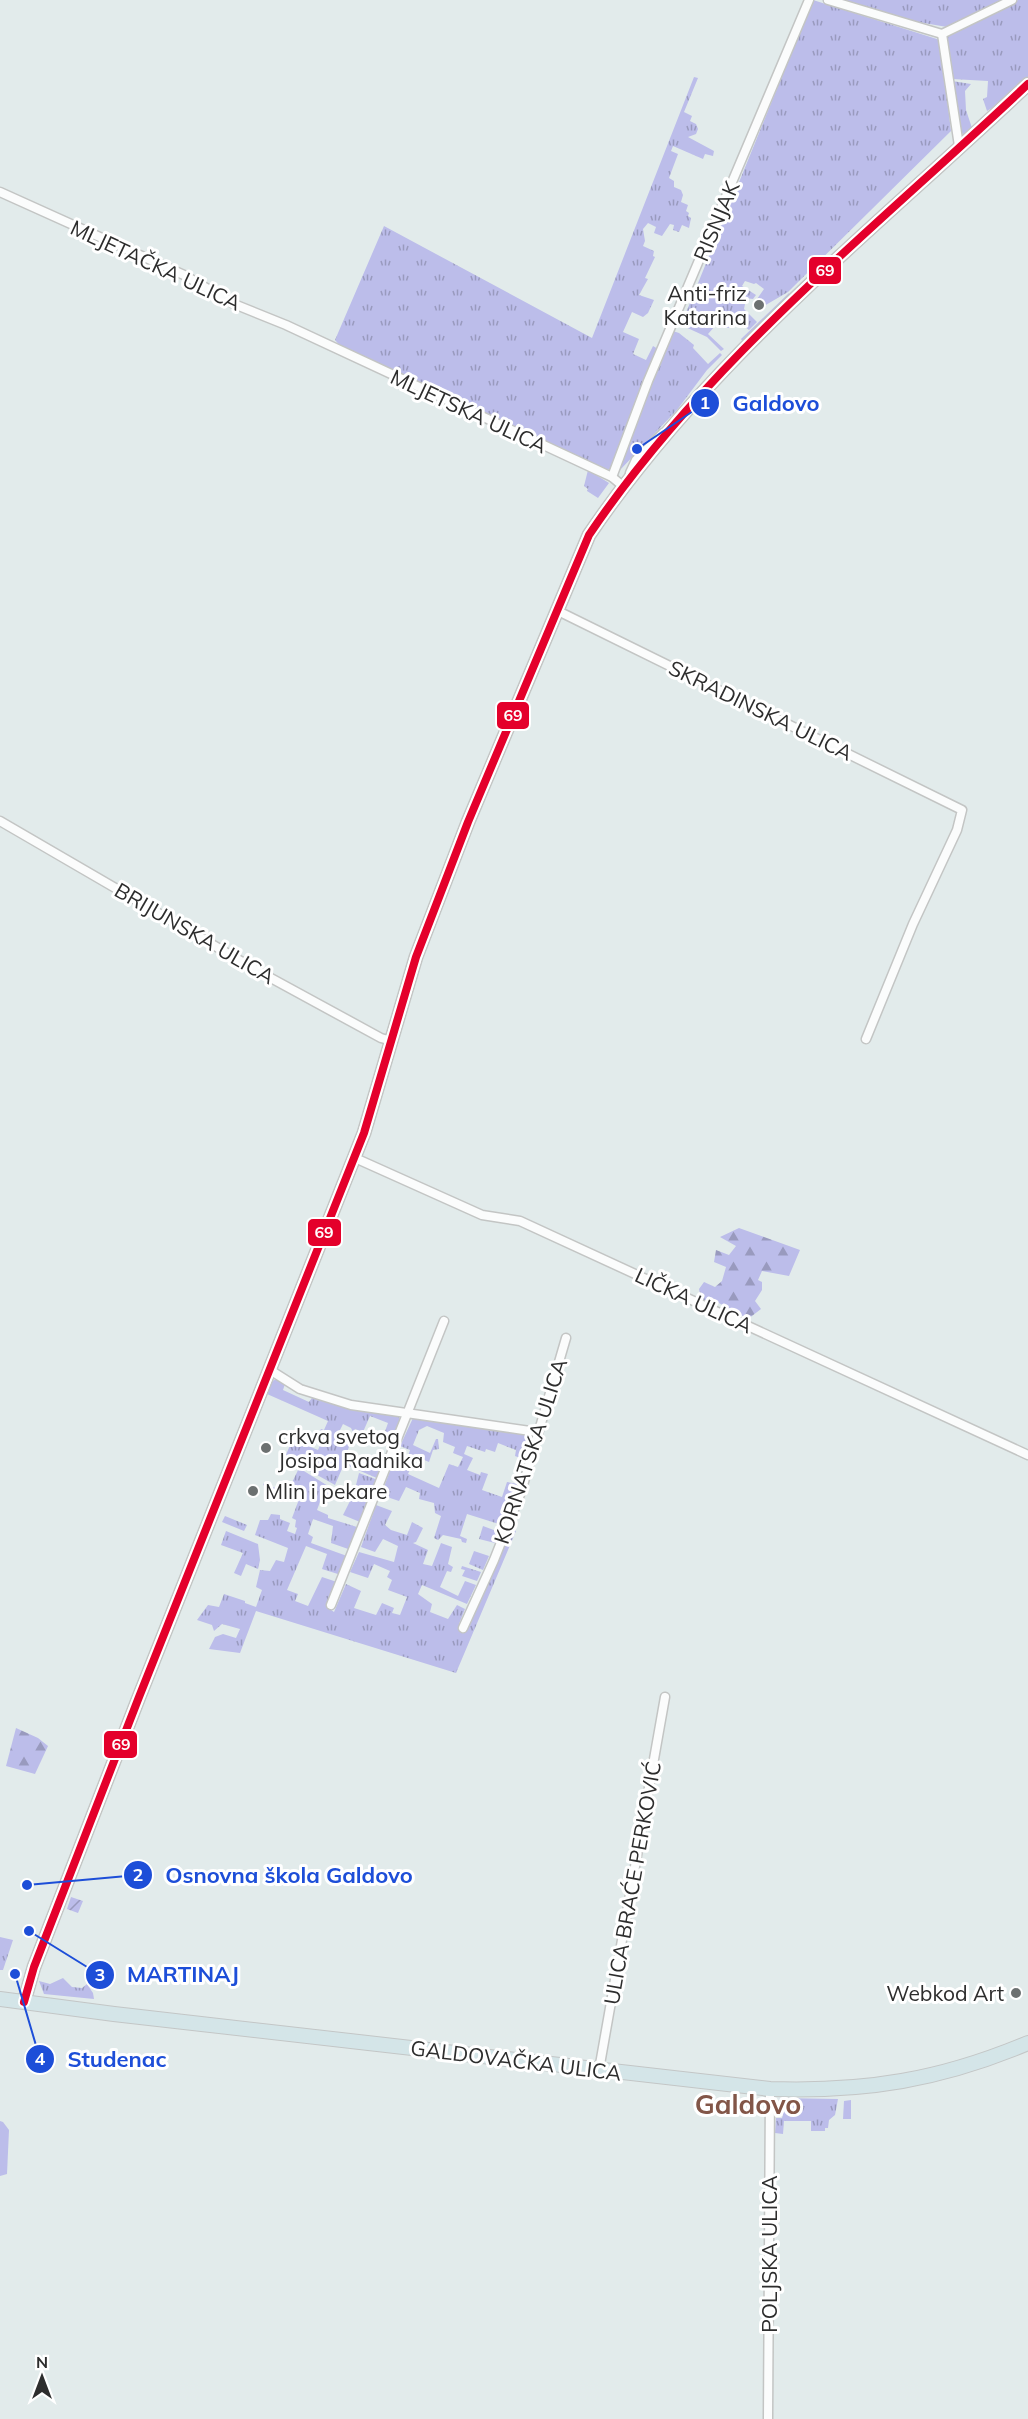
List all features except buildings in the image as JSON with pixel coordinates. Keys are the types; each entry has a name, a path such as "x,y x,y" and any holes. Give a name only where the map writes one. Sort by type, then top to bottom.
{"main road":[{"path":"24,2002 34,1967 139,1697 355,1158 416,957 468,822 556,610 590,535 677,421 764,328 1028,84"},
{"name":"GALDOVAČKA ULICA","path":"0,1999 770,2089 850,2089 908,2081 952,2072 1028,2043"}],"street":[{"name":"RISNJAK","path":"612,477 648,381 809,0"},
{"path":"828,0 942,34 1012,0"},
{"path":"942,34 959,146"},
{"name":"MLJETAČKA ULICA","path":"0,192 184,275 234,304 313,338"},
{"name":"MLJETSKA ULICA","path":"313,338 626,485"},
{"name":"SKRADINSKA ULICA","path":"556,610 962,810 957,830 913,924 866,1039"},
{"name":"BRIJUNSKA ULICA","path":"0,821 258,971 381,1038 392,1041"},
{"name":"LIČKA ULICA","path":"355,1158 482,1215 520,1221 1028,1455"},
{"path":"332,1605 444,1321"},
{"name":"KORNATSKA ULICA","path":"463,1628 522,1492 537,1432 566,1338"},
{"path":"270,1370 300,1389 322,1397 380,1411 408,1412 436,1419 537,1432"},
{"name":"ULICA BRAĆE PERKOVIĆ","path":"599,2070 665,1697"},
{"name":"POLJSKA ULICA","path":"768,2419 770,2089"}],"green space":[{"path":"813,0 940,40 951,131 788,292 764,306 757,299 764,289 756,283 745,281 742,286 756,295 753,299 745,298 747,293 742,290 738,295 735,294 733,299 745,304 744,309 757,322 749,330 737,321 729,328 716,325 708,334 724,349 721,351 707,337 681,325"},
{"path":"835,0 1007,0 947,27 895,18"},
{"path":"1018,0 1028,0 1028,77 1000,103 987,111 983,99 987,97 988,81 952,79 945,36"},
{"path":"694,77 698,78 684,112 692,116 690,121 696,124 698,129 696,134 688,137 714,151 713,156 705,154 703,159 673,146 671,151 678,154 669,178 674,181 674,187 681,190 683,195 681,202 688,205 686,211 691,218 689,228 682,225 679,232 673,230 674,225 670,224 662,236 654,233 656,227 648,223 643,229 645,241 643,246 654,251 653,256 655,257 645,278 648,279 639,295 654,300 648,313 643,317 632,312 623,332 639,339 633,354 646,360 653,346 658,349 610,469 607,470 342,348 335,340 384,226 592,338"},
{"path":"952,81 971,84 965,91 966,110 972,128 965,135 958,131"},
{"path":"789,293 790,297 743,342 741,339"},
{"path":"673,331 694,345 693,348 708,364 720,353 722,355 707,370 677,410 620,470 643,403"},
{"path":"644,406 672,413 646,441 631,435"},
{"path":"588,470 609,483 598,498 587,491 588,489 584,486"},
{"path":"739,1228 800,1250 789,1276 762,1271 758,1280 762,1282 762,1290 755,1301 761,1309 748,1319 717,1302 701,1300 699,1289 704,1282 715,1287 722,1281 726,1267 714,1262 716,1250 729,1255 736,1246 720,1237"},
{"path":"277,1379 285,1384 283,1390 309,1402 314,1395 399,1417 400,1421 393,1441 383,1437 388,1423 370,1416 363,1432 355,1429 353,1432 351,1428 343,1424 339,1432 346,1435 344,1441 350,1444 345,1458 368,1468 373,1458 385,1462 379,1479 344,1464 335,1485 285,1457 291,1443 286,1440 287,1437 318,1450 321,1443 315,1440 328,1421 267,1394 272,1381"},
{"path":"413,1418 530,1435 526,1460 515,1456 516,1450 498,1443 495,1452 486,1449 485,1452 467,1446 464,1454 473,1458 467,1470 480,1475 481,1472 488,1474 482,1490 502,1497 507,1482 518,1484 502,1525 467,1514 460,1536 467,1539 466,1543 461,1539 443,1535 438,1540 434,1538 441,1516 435,1513 434,1503 419,1499 420,1493 406,1487 399,1501 381,1495 394,1460 411,1467 408,1474 439,1488 449,1464 458,1467 463,1457 453,1453 455,1447 443,1442 444,1433 427,1426 419,1430 413,1445 430,1453 438,1439 439,1449 433,1450 429,1462 415,1456 412,1464 397,1458 399,1454 408,1456 410,1450 400,1446"},
{"path":"299,1468 333,1489 327,1504 320,1502 317,1510 328,1515 328,1518 357,1527 358,1530 351,1550 331,1543 333,1526 313,1519 308,1534 313,1537 311,1543 347,1556 341,1575 322,1569 327,1554 306,1546 287,1590 298,1594 295,1601 308,1606 322,1577 337,1582 326,1606 334,1612 346,1584 361,1591 354,1608 376,1615 382,1603 394,1608 392,1613 400,1615 407,1597 388,1590 392,1580 387,1577 390,1571 374,1564 368,1578 350,1572 359,1552 394,1562 398,1546 383,1539 375,1552 361,1547 376,1505 392,1511 385,1525 391,1530 407,1535 412,1522 423,1528 416,1542 413,1543 428,1550 423,1564 432,1566 441,1543 452,1547 448,1564 453,1567 451,1572 447,1571 440,1587 458,1596 465,1581 476,1585 467,1604 422,1585 418,1594 432,1604 430,1612 448,1619 457,1605 465,1609 459,1624 465,1627 510,1529 516,1531 456,1673 256,1611 240,1653 209,1649 215,1637 223,1634 236,1638 240,1629 222,1624 214,1631 212,1625 197,1620 208,1605 219,1607 224,1594 256,1607 262,1590 256,1587 260,1570 270,1571 276,1560 284,1562 288,1548 255,1535 260,1520 268,1520 271,1514 280,1515 280,1519 290,1523 287,1531 295,1534 296,1520 292,1518 298,1502 263,1485 264,1483 287,1493"},
{"path":"359,1473 378,1480 370,1499 354,1493"},
{"path":"352,1497 368,1503 360,1522 343,1515"},
{"path":"225,1516 247,1525 244,1531 222,1522"},
{"path":"483,1526 499,1532 495,1543 479,1539"},
{"path":"226,1531 258,1544 260,1560 258,1569 246,1564 241,1576 234,1573 243,1553 221,1545"},
{"path":"474,1551 489,1556 483,1570 469,1564"},
{"path":"462,1566 481,1572 477,1581 462,1576 465,1570 461,1569"},
{"path":"16,1728 38,1738 48,1746 35,1774 6,1766"},
{"path":"71,1897 83,1901 78,1913 67,1909"},
{"path":"0,1937 13,1940 3,1970 0,1970"},
{"path":"63,1978 72,1987 82,1988 87,1984 94,1999 44,1994 39,1981 50,1984"},
{"path":"780,2098 838,2099 835,2115 829,2120 825,2131 811,2131 811,2121 784,2121 783,2134 775,2133 776,2118 782,2118 783,2115 776,2110"},
{"path":"851,2100 851,2119 843,2119 844,2101"},
{"path":"0,2121 9,2130 7,2174 0,2176"}],"transit line":[{"name":"69","path":"24,2002 34,1967 139,1697 364,1133 416,957 468,822 589,535 636,471 686,411 740,353 853,244 1028,84"}],"place":[{"name":"Anti-friz Katarina","path":"759,305"},
{"name":"Galdovo","path":"637,449"},
{"name":"crkva svetog Josipa Radnika","path":"266,1448"},
{"name":"Mlin i pekare","path":"253,1491"},
{"name":"Osnovna škola Galdovo","path":"27,1885"},
{"name":"MARTINAJ","path":"29,1931"},
{"name":"Studenac","path":"15,1974"},
{"name":"Webkod Art","path":"1016,1993"}],"district":[{"name":"Galdovo","path":"748,2104"}]}
